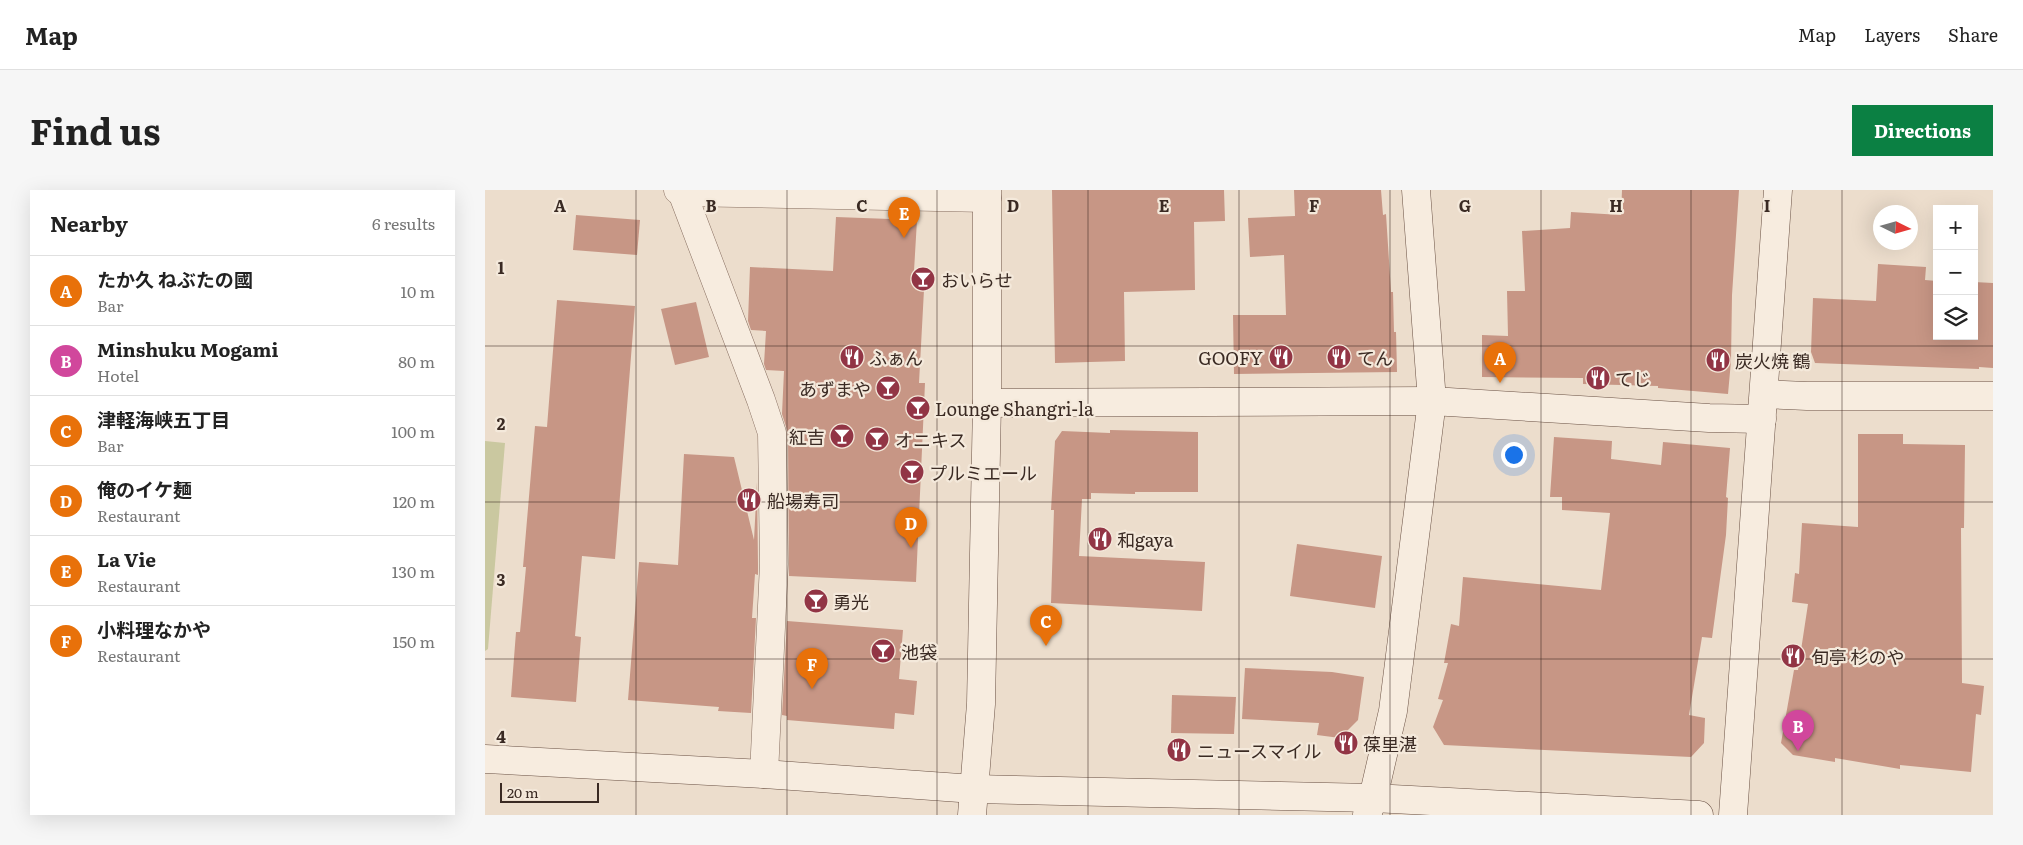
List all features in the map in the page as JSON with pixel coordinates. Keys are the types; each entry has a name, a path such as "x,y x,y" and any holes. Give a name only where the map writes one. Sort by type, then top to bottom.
{"street":[{"path":"1370,806 1393,711 1432,401 1416,190"},
{"path":"1733,815 1778,190"},
{"path":"764,774 774,564 772,433 680,191 987,194 987,403 981,704 973,802"},
{"path":"987,403 1432,401 1709,418 1807,396 1993,396"},
{"path":"485,759 764,774 973,802 1370,806 1699,815"}],"shaded area":[{"path":"485,441 505,443 488,649 485,651"}],"building":[{"path":"1052,190 1224,190 1225,221 1194,222 1195,290 1124,292 1125,361 1055,363"},
{"path":"1294,190 1381,190 1383,215 1386,214 1391,292 1393,292 1397,372 1234,374 1233,315 1286,315 1284,255 1250,257 1248,218 1295,216"},
{"path":"1622,190 1739,190 1728,394 1658,388 1658,386 1583,384 1583,378 1482,377 1482,335 1508,336 1507,291 1525,291 1522,231 1570,228 1571,212 1621,215"},
{"path":"576,215 640,220 637,255 573,250"},
{"path":"836,217 917,220 914,271 925,271 919,383 925,383 916,582 789,576 788,433 782,414 784,371 766,370 764,364 766,331 751,330 748,321 750,267 833,271"},
{"path":"1878,264 1926,267 1925,280 1933,281 1933,340 1978,340 1978,282 1993,283 1993,368 1815,363 1811,352 1813,298 1876,301"},
{"path":"557,300 635,306 615,559 582,556 575,636 581,637 576,702 511,697 516,632 520,632 526,567 523,567 535,426 547,427"},
{"path":"696,302 709,357 675,365 661,309"},
{"path":"1110,430 1198,432 1198,492 1091,493 1091,499 1082,499 1079,556 1205,562 1202,611 1051,603 1054,510 1051,510 1055,441 1062,431 1110,433"},
{"path":"1858,434 1903,434 1903,444 1965,445 1964,528 1961,528 1962,683 1984,686 1981,715 1976,714 1971,772 1900,765 1900,769 1835,758 1835,762 1793,755 1781,743 1794,670 1798,670 1808,604 1792,602 1795,573 1799,574 1802,523 1858,527"},
{"path":"1554,437 1612,441 1611,459 1661,465 1663,442 1730,448 1726,497 1728,498 1726,535 1712,638 1702,637 1689,715 1705,718 1704,743 1691,757 1444,745 1433,727 1443,700 1438,699 1448,663 1444,663 1451,624 1459,626 1463,577 1601,590 1610,513 1562,510 1562,497 1550,497"},
{"path":"684,454 734,457 754,540 757,482 758,575 755,574 752,618 756,618 751,713 718,711 719,707 628,700 639,562 678,565"},
{"path":"1297,544 1382,556 1375,608 1290,596"},
{"path":"787,621 903,630 899,679 917,681 914,715 895,713 894,729 787,720 787,716 782,715"},
{"path":"1245,668 1332,672 1364,677 1358,720 1340,738 1317,735 1319,723 1242,719"},
{"path":"1172,695 1236,697 1234,734 1171,733"}],"place":[{"name":"La Vie","path":"904,238"},
{"name":"おいらせ","path":"923,279"},
{"name":"ふぁん","path":"852,357"},
{"name":"GOOFY","path":"1281,357"},
{"name":"てん","path":"1339,357"},
{"name":"炭火焼 鶴","path":"1718,360"},
{"name":"てじ","path":"1598,378"},
{"name":"たか久 ねぶたの國","path":"1500,383"},
{"name":"あずまや","path":"888,388"},
{"name":"Lounge Shangri-la","path":"918,408"},
{"name":"紅吉","path":"842,436"},
{"name":"オニキス","path":"877,439"},
{"name":"プルミエール","path":"912,472"},
{"name":"船場寿司","path":"749,500"},
{"name":"和gaya","path":"1100,539"},
{"name":"俺のイケ麺","path":"911,548"},
{"name":"勇光","path":"816,601"},
{"name":"津軽海峡五丁目","path":"1046,646"},
{"name":"池袋","path":"883,651"},
{"name":"旬亭 杉のや","path":"1793,656"},
{"name":"小料理なかや","path":"812,689"},
{"name":"葆里湛","path":"1346,743"},
{"name":"ニュースマイル","path":"1179,750"},
{"name":"Minshuku Mogami","path":"1798,751"}]}
